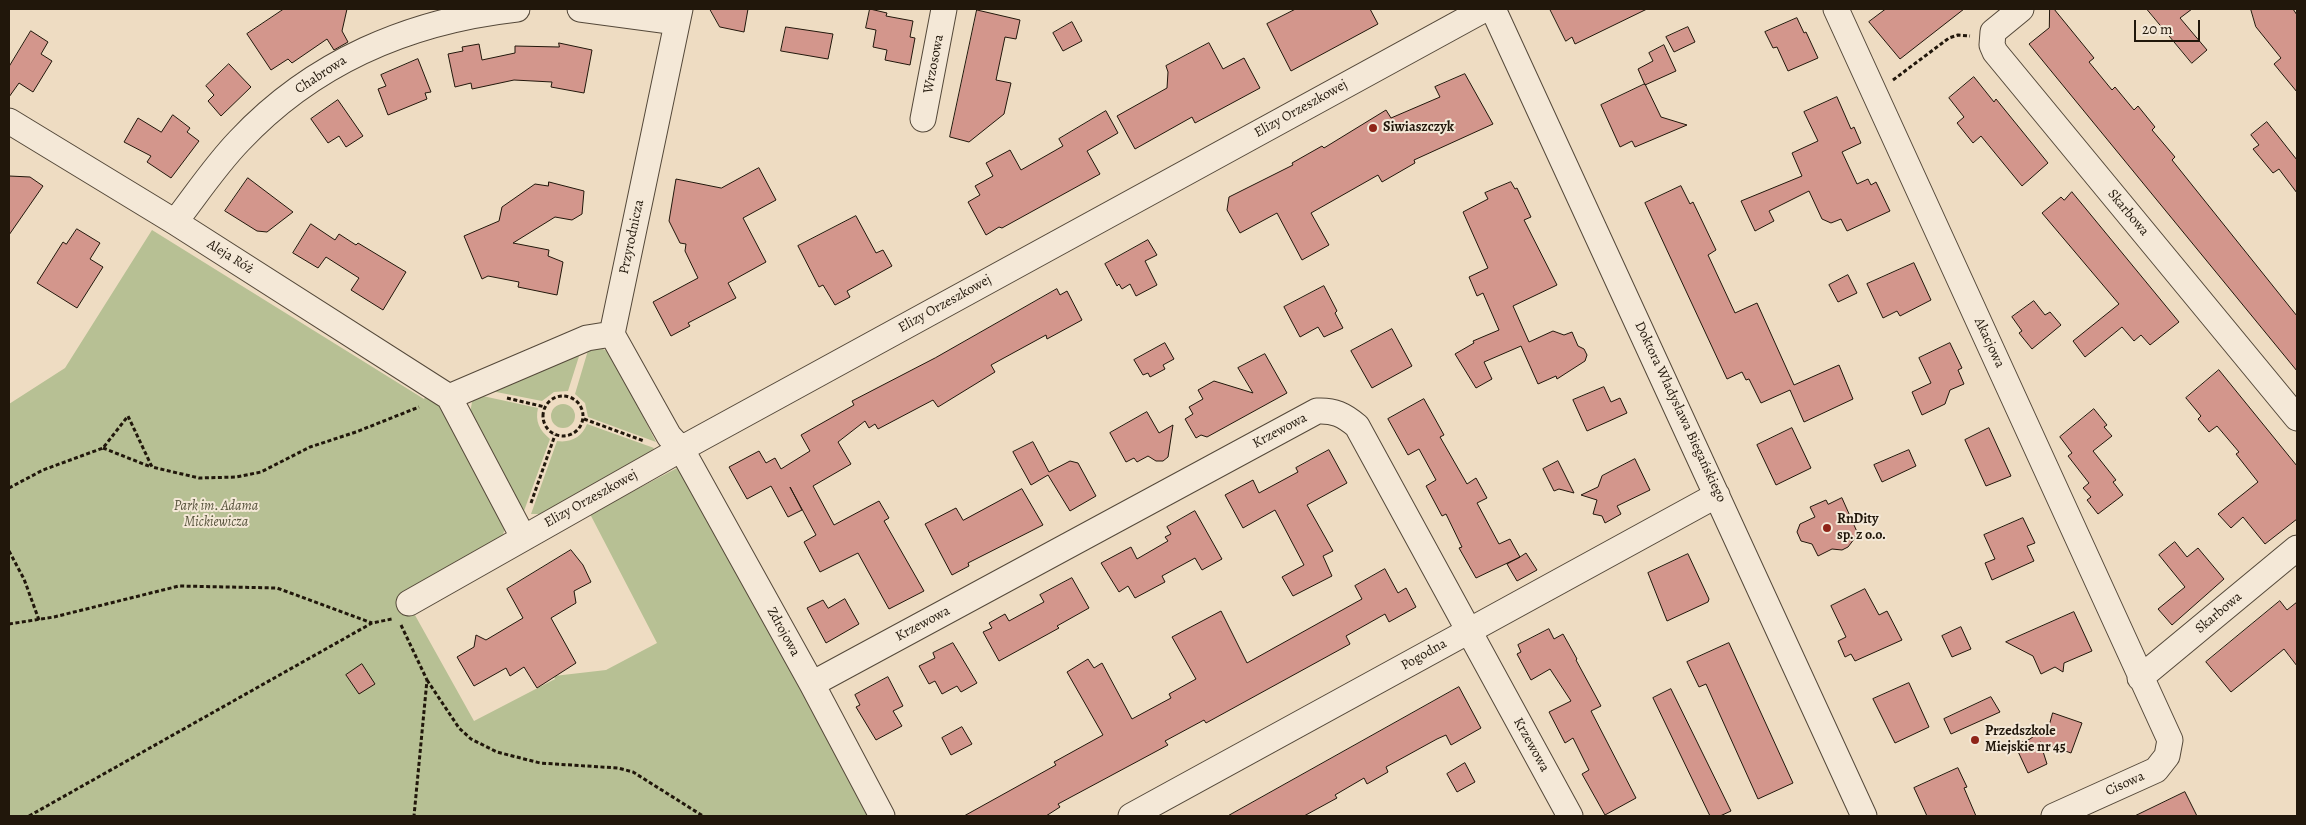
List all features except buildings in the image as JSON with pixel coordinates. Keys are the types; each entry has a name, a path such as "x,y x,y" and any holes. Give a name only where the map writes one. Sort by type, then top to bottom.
{"street":[{"name":"Chabrowa","path":"175,222 238,142 267,113 316,76 363,49 396,35 475,14 517,9"},
{"path":"580,9 678,16"},
{"name":"Wrzosowa","path":"923,119 944,9"},
{"name":"Elizy Orzeszkowej","path":"409,603 681,448 1485,9"},
{"name":"Doktora Władysława Biegańskiego","path":"1493,9 1864,816"},
{"name":"Akacjowa","path":"1836,9 2140,678"},
{"path":"1992,39 1993,32 2021,9"},
{"name":"Przyrodnicza","path":"612,334 678,16"},
{"name":"Skarbowa","path":"1992,39 1995,52 2297,418"},
{"name":"Aleja Róż","path":"9,121 175,222 449,397 522,537"},
{"path":"449,397 587,338 612,334 669,436 681,448"},
{"name":"Krzewowa","path":"812,684 1317,411 1332,410 1346,417 1357,426 1570,816"},
{"name":"Zdrojowa","path":"681,448 812,684 882,816"},
{"name":"Pogodna","path":"1131,816 1717,495"},
{"name":"Skarbowa","path":"2140,678 2297,548"},
{"name":"Cisowa","path":"2054,816 2156,770 2167,756 2170,740 2140,678"}],"path":[{"path":"1874,94 1949,38 1958,35 1992,39"},
{"path":"564,396 574,400 582,408 584,419 582,425 573,434 561,437 555,435 545,426 543,420 545,407 553,399 564,396"},
{"path":"103,448 152,467 199,478 236,477 261,472 310,447 449,397"},
{"path":"9,488 43,470 103,448 128,416 152,467"},
{"path":"584,419 646,441"},
{"path":"528,512 555,435"},
{"path":"9,551 24,579 38,620"},
{"path":"9,624 38,620 179,586 277,588 372,623"},
{"path":"29,816 372,623 397,617 427,680 459,728 471,739 496,752 540,762 618,768 633,772 703,816"},
{"path":"414,816 427,680"}],"green space":[{"name":"Park im. Adama Mickiewicza","path":"152,230 424,399 428,393 436,400 505,528 502,538 406,599 474,721 555,679 554,676 606,670 657,643 590,514 679,467 871,816 9,816 9,404 65,368"},
{"path":"589,347 601,348 611,353 656,442 588,417 585,403 575,394"},
{"path":"581,350 568,391 554,392 542,401 486,390"},
{"path":"478,395 538,408 537,417 539,425 550,439 524,511 520,509 470,413 472,402"},
{"path":"563,404 572,407 575,416 572,425 563,428 554,425 551,416 554,407"},
{"path":"587,424 654,448 651,452 542,514 531,514 557,441 567,441 579,436"}],"place":[{"name":"Siwiaszczyk","path":"1373,128"},
{"name":"RnDity sp. z o.o.","path":"1827,528"},
{"name":"Przedszkole Miejskie nr 45","path":"1975,740"}]}
